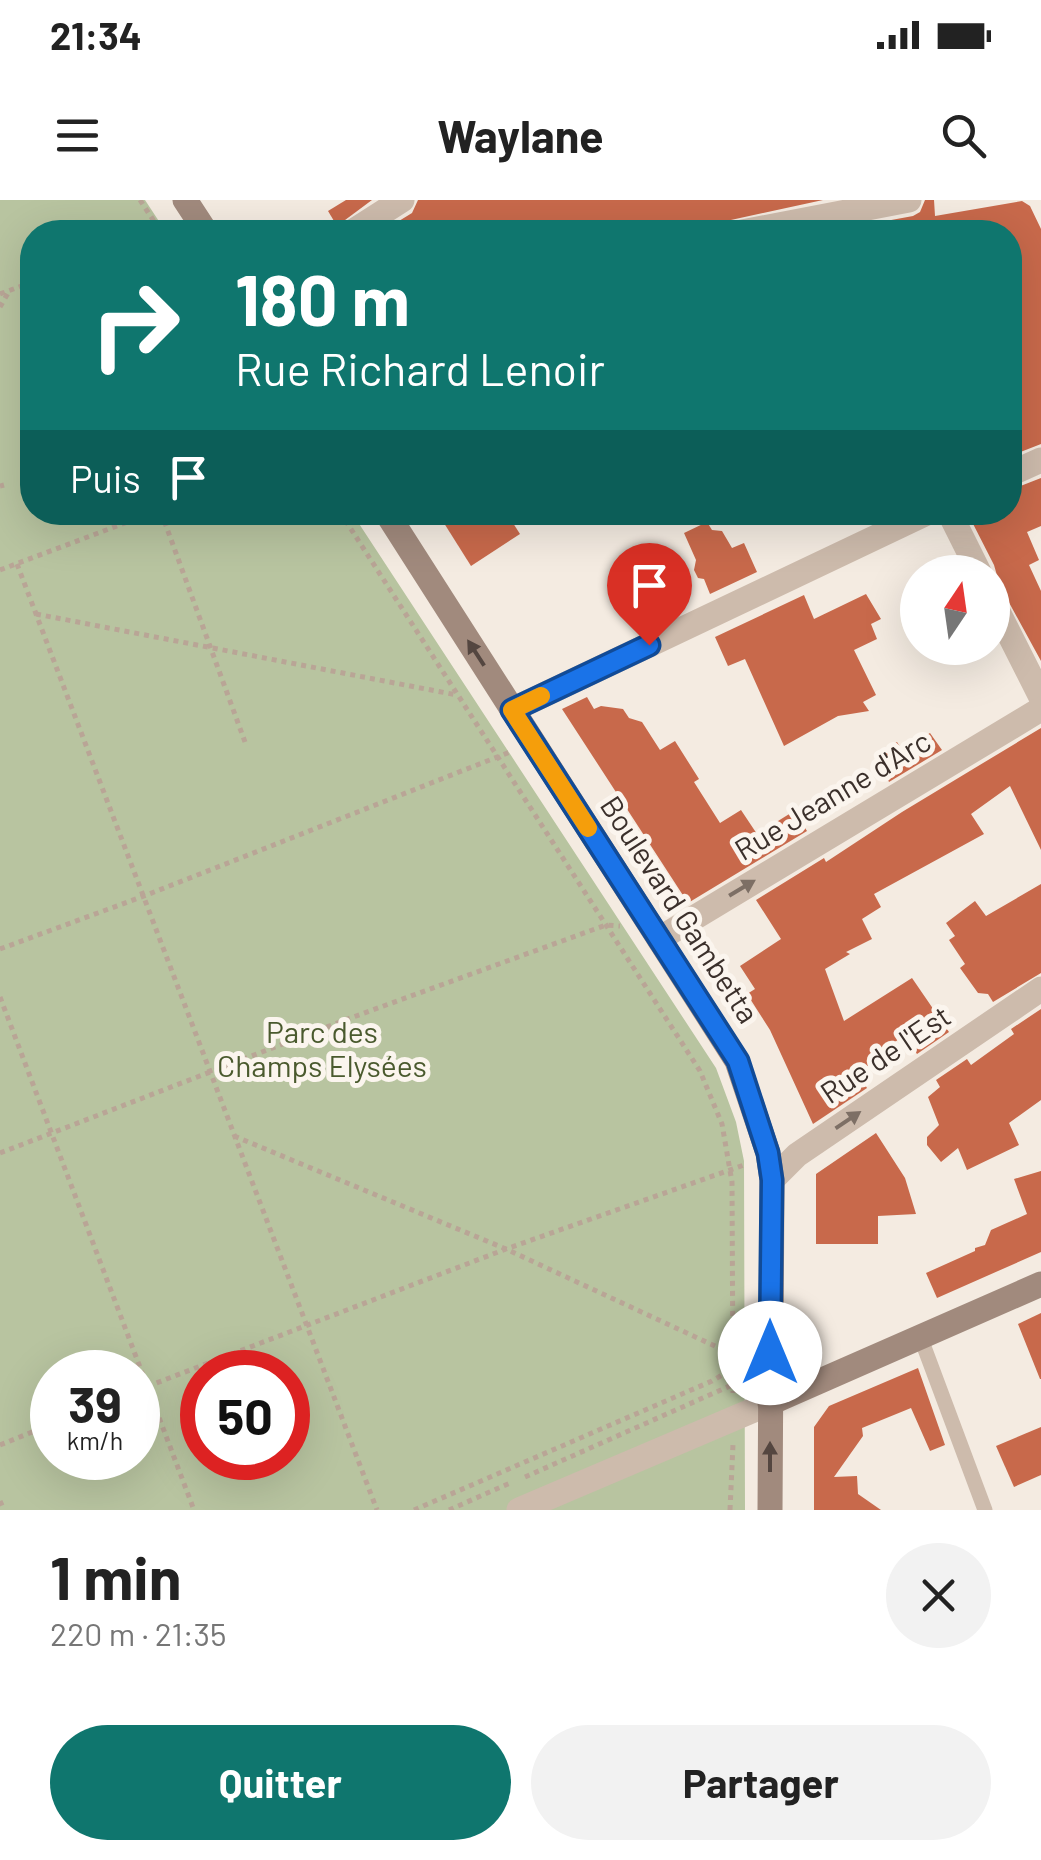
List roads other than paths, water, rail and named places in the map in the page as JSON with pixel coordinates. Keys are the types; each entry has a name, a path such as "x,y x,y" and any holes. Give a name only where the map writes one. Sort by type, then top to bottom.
{"main road":[{"name":"Boulevard Gambetta","path":"394,525 738,1061 768,1153 772,1180 770,1510"},
{"path":"770,1403 1041,1284"}],"street":[{"path":"371,220 402,200"},
{"path":"833,220 909,200"},
{"path":"512,710 902,525"},
{"path":"956,525 970,555"},
{"path":"1010,636 1041,698"},
{"name":"Rue Jeanne d'Arc","path":"659,939 1041,708"},
{"name":"Rue de l'Est","path":"772,1180 797,1155 1041,989"},
{"path":"519,1510 770,1403"}],"lane":[{"path":"920,1336 985,1510"}],"park label":[{"name":"Parc des Champs Elysées","path":"322,1050"}]}
